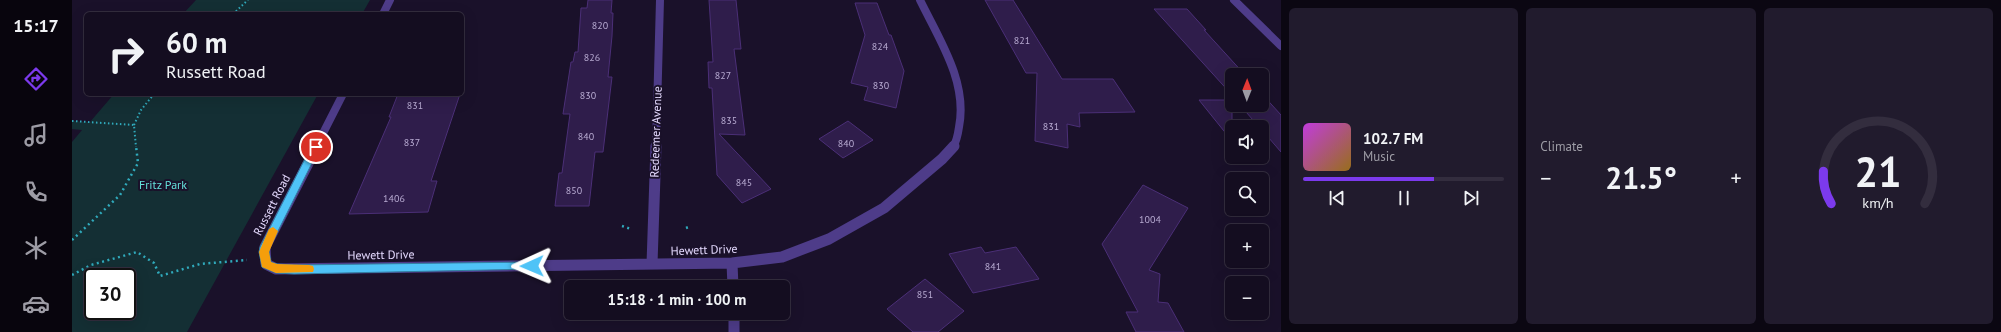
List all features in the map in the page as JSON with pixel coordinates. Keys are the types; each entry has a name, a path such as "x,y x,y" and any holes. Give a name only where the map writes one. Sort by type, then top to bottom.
{"street":[{"path":"384,12 390,0"},
{"name":"Redeemer Avenue","path":"652,264 660,0"},
{"name":"Hewett Drive","path":"265,260 276,268 294,270 732,263 782,257 829,239 884,208 942,159 956,142 961,117 961,95 953,70 920,0"},
{"path":"1234,0 1281,46"},
{"name":"Russett Road","path":"265,260 265,247 341,96"},
{"path":"732,263 733,280"},
{"path":"734,320 734,332"}],"path":[{"path":"235,12 248,0"},
{"path":"72,240 120,195 138,163 134,125 141,110 152,96"},
{"path":"72,121 134,125"},
{"path":"622,226 631,229"},
{"path":"686,228 691,226"},
{"path":"72,275 91,265 137,252 154,263 160,276 168,275 197,264 215,261 265,260"}],"green space":[{"path":"196,0 370,0 363,12 185,12"},
{"name":"Fritz Park","path":"112,96 317,96 187,332 72,332 72,142 82,130 72,129 72,121 90,122"}],"building":[{"path":"588,0 612,0 612,36 608,77 612,77 603,152 595,152 589,206 555,206 559,173 562,173 570,114 563,114 571,62 573,62 575,52 578,52 581,8 587,8"},
{"path":"709,0 736,0 741,49 734,49 745,135 719,134 771,189 742,203 717,175 712,88 709,88 708,62 713,62"},
{"path":"985,0 1013,0 1062,79 1113,79 1135,112 1079,113 1080,127 1067,124 1068,148 1035,141 1037,73 1026,73"},
{"path":"855,3 877,3 889,35 891,35 904,71 896,108 864,100 868,87 851,83 865,35"},
{"path":"1154,9 1187,9 1239,68 1225,68 1225,87"},
{"path":"397,96 459,96 431,181 437,181 428,212 349,214 391,117 389,117"},
{"path":"1199,100 1225,100 1225,112 1232,112 1232,120 1225,120 1225,132"},
{"path":"1269,102 1281,115 1281,152 1269,138 1269,120 1253,120 1246,112 1269,112"},
{"path":"848,121 873,140 843,158 819,139"},
{"path":"1143,185 1188,208 1149,270 1160,274 1158,302 1168,303 1184,332 1136,332 1126,312 1138,312 1102,244"},
{"path":"981,247 985,253 1016,247 1039,279 973,293 949,254"},
{"path":"925,279 964,311 938,332 913,332 887,309"}],"slow traffic":[{"path":"273,231 265,247 264,252 266,264 276,268 294,270 309,269"}],"route":[{"path":"316,147 265,247 264,252 266,264 271,267 294,270 532,266"}]}
